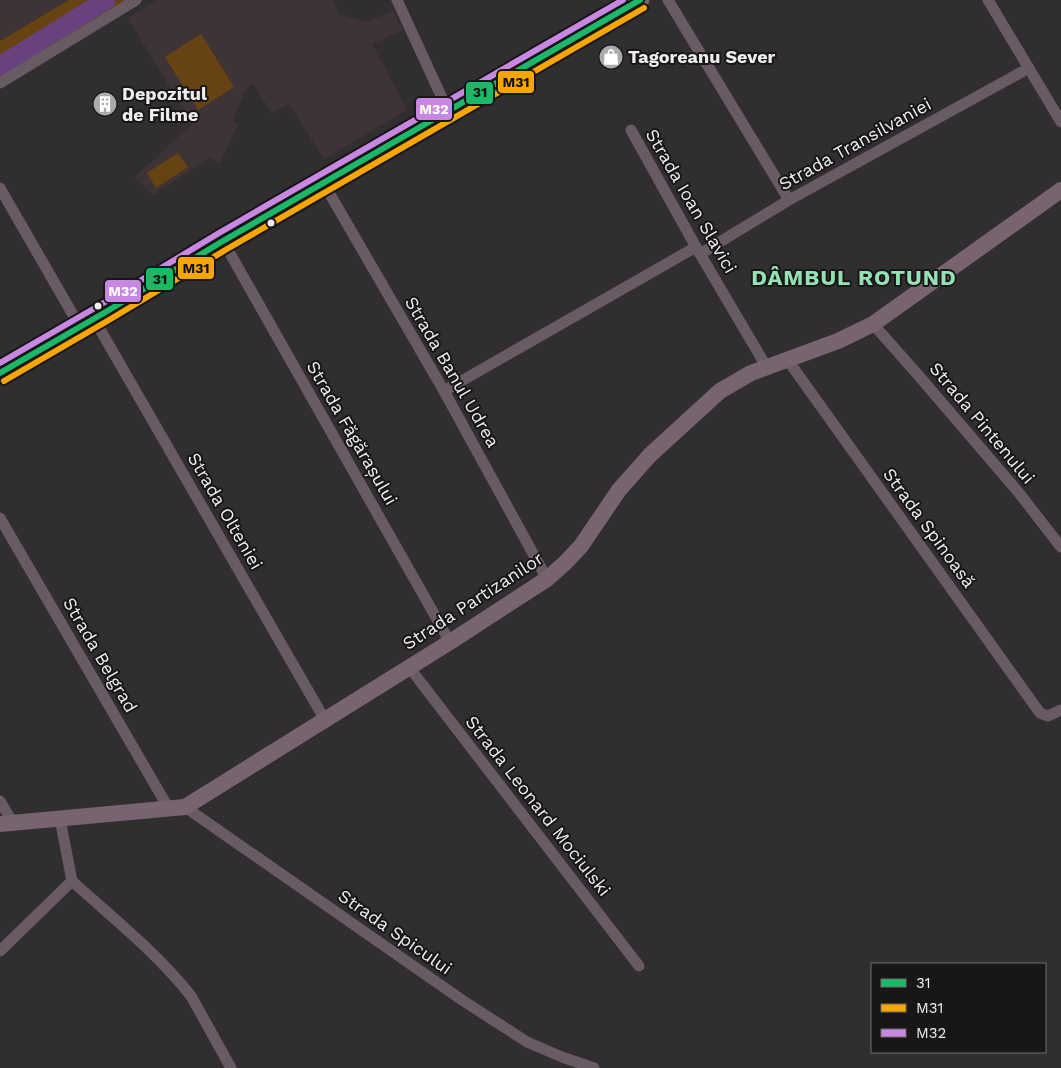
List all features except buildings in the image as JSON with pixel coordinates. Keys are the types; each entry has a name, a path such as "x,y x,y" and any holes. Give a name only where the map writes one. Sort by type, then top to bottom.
{"main road":[{"path":"0,374 223,241 639,0"}],"street":[{"path":"0,83 136,0"},
{"path":"398,0 448,111"},
{"path":"668,0 788,200"},
{"path":"988,0 1061,122"},
{"name":"Strada Transilvaniei","path":"444,391 1029,68"},
{"name":"Strada Ioan Slavici","path":"631,130 766,366"},
{"name":"Strada Banul Udrea","path":"324,184 444,391 547,578"},
{"name":"Strada Olteniei","path":"0,188 87,323 325,720"},
{"name":"Strada Partizanilor","path":"177,808 325,720 450,642 547,578 581,546 619,490 650,455 720,391 738,379 766,366 838,341 873,324 1061,190"},
{"name":"Strada Făgărașului","path":"223,241 450,642"},
{"name":"Strada Pintenului","path":"873,324 1018,493 1061,548"},
{"name":"Strada Spinoasă","path":"787,359 1040,713 1045,716 1061,710"},
{"name":"Strada Belgrad","path":"0,518 177,808"},
{"name":"Strada Leonard Mociulski","path":"409,667 639,966"},
{"path":"0,801 6,824 177,808"},
{"name":"Strada Spicului","path":"177,808 519,1037 562,1057 594,1068"},
{"path":"60,819 72,881 154,955 183,986 191,996 231,1068"},
{"path":"0,951 72,881"}],"shaded area":[{"path":"0,0 69,0 0,41"},
{"path":"69,0 129,0 0,77 0,41"},
{"path":"156,0 333,0 339,14 366,22 393,11 403,30 372,44 407,110 324,159 289,104 272,113 253,84 245,90 233,121 238,124 220,164 210,157 153,195 135,177 192,124 128,18"},
{"path":"201,34 234,87 198,110 165,57"},
{"path":"178,153 188,167 156,188 147,173"}],"waterway":[{"path":"0,66 106,0"}],"transit line":[{"name":"M32","path":"0,363 219,233 623,0"},
{"name":"31","path":"0,373 223,241 640,0"},
{"name":"M31","path":"4,381 227,249 644,8"}],"place":[{"name":"Tagoreanu Sever","path":"611,57"},
{"name":"Depozitul de Filme","path":"105,104"}],"district":[{"name":"DÂMBUL ROTUND","path":"854,277"}]}
